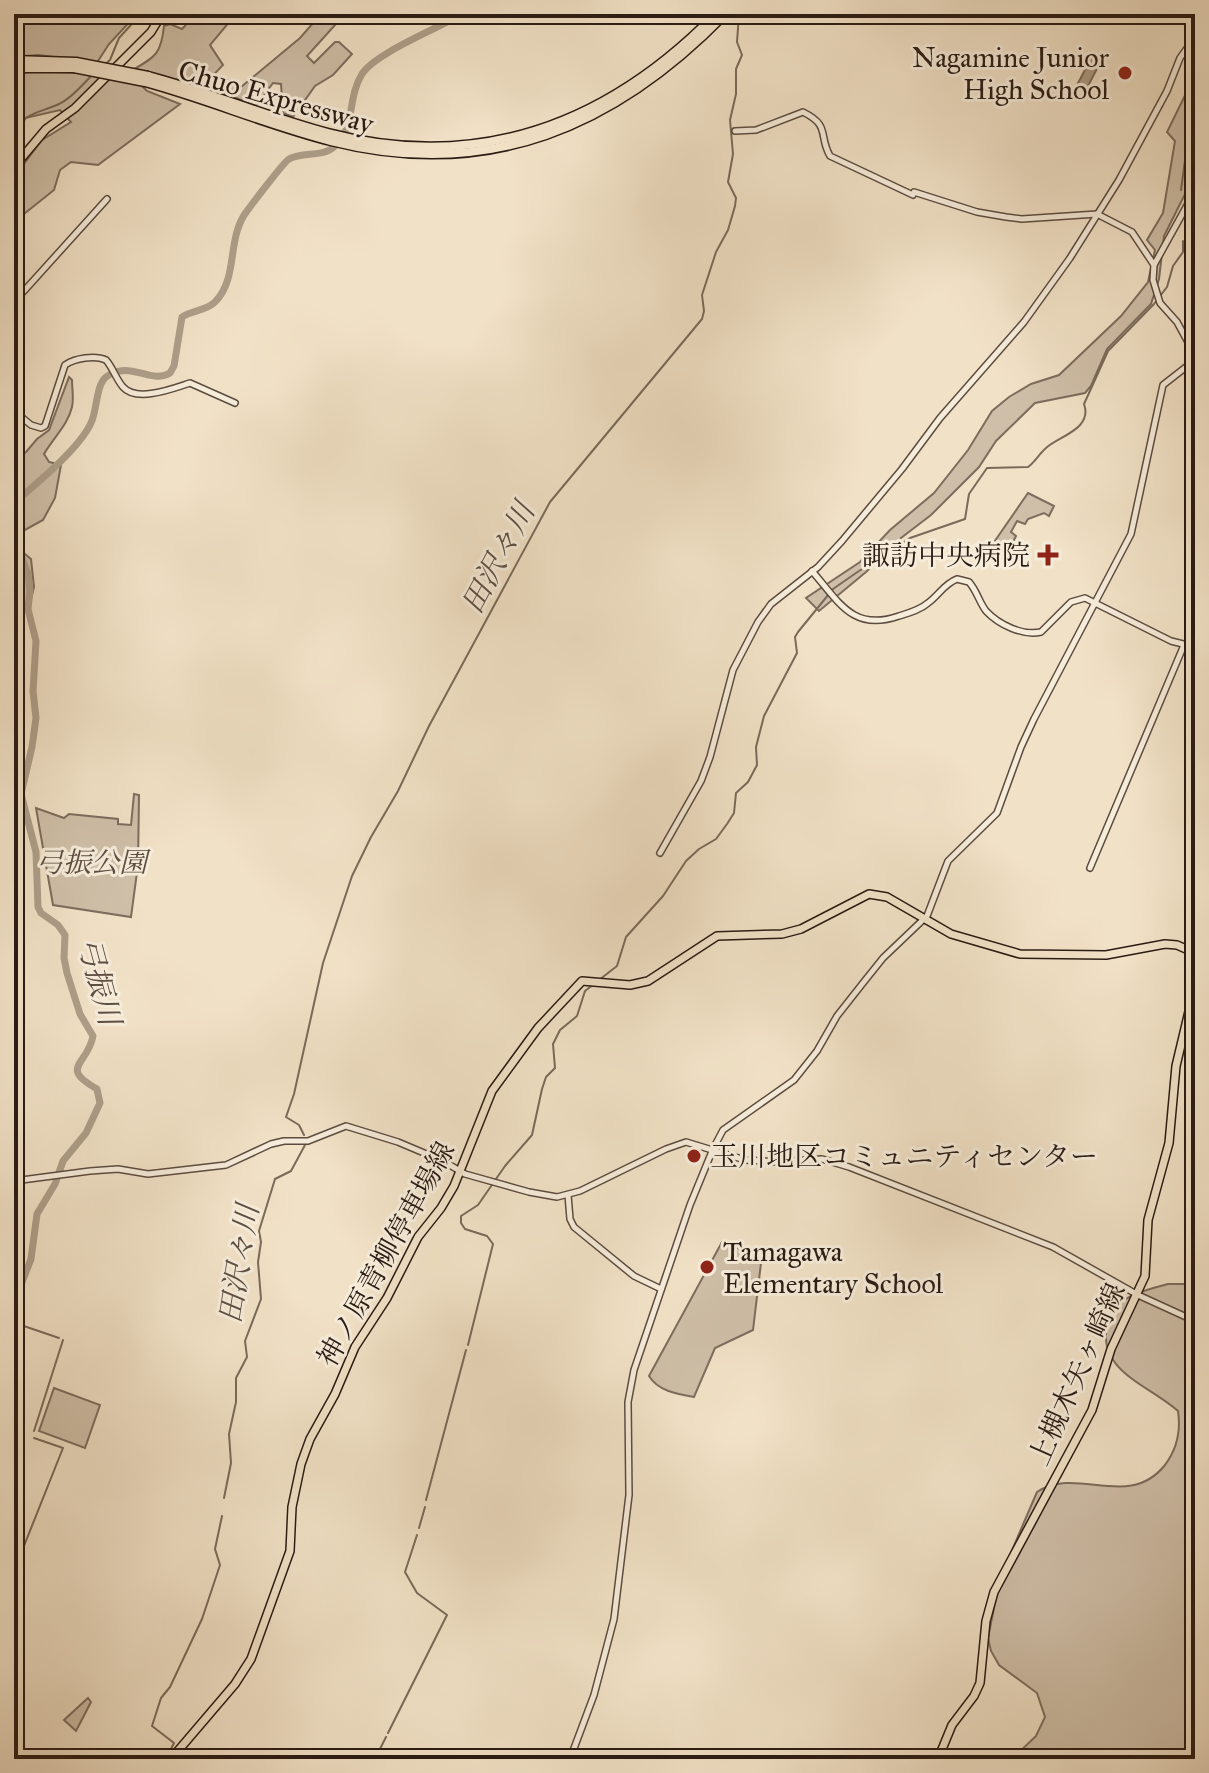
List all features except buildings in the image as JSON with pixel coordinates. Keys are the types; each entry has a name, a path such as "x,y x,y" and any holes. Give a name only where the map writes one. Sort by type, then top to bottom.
{"highway":[{"name":"Chuo Expressway","path":"393,149 488,143 526,135 570,119 634,84 671,56 716,14"},
{"name":"Chuo Expressway","path":"14,60 75,65 147,79 262,116 393,149 430,154 488,150 527,142 574,124 641,89 680,58 725,14"},
{"name":"Chuo Expressway","path":"14,68 75,65"}],"main road":[{"path":"14,167 46,129 75,108 151,32 162,14"},
{"name":"神ノ原青柳停車場線","path":"171,1759 235,1684 251,1659 290,1551 294,1496 310,1439 355,1347 387,1298 418,1237 441,1208 460,1172 492,1091 538,1028 582,981 630,985 648,981 717,936 782,934 801,929 869,894 887,897 951,934 1020,954 1106,955 1165,944 1177,945 1195,953"},
{"name":"上槻木矢ヶ崎線","path":"938,1759 952,1725 980,1683 986,1621 994,1592 1092,1410 1111,1349 1138,1295 1147,1266 1148,1220 1169,1143 1176,1066 1195,986"}],"street":[{"path":"660,853 701,781 733,670 771,604 812,571 842,541 940,418 1024,322 1070,258 1127,167 1167,91 1180,58 1195,37"},
{"path":"570,1759 594,1695 611,1635 629,1495 628,1402 642,1342 713,1149 723,1130 794,1080 817,1051 837,1016 876,966 923,920 948,861 997,813 1021,747 1131,534 1163,385 1195,358 1177,322 1156,295 1154,265 1132,232 1097,214 1022,219 977,212 913,194 830,156 823,129 803,112 756,130 735,131"},
{"path":"1154,265 1195,191"},
{"path":"14,302 107,199"},
{"path":"14,411 35,427 45,426 65,365 73,360 98,357 106,360 122,386 131,393 167,392 190,383 235,403"},
{"path":"812,571 842,608 868,621 890,619 919,609 946,584 957,579 969,582 987,611 1000,622 1030,634 1047,627 1071,602 1085,598 1184,645 1195,647"},
{"path":"1090,868 1184,645"},
{"path":"14,1181 90,1171 118,1169 148,1174 226,1165 271,1144 308,1141 346,1126 398,1142 443,1161 460,1172 544,1195 568,1195 676,1144 693,1143 745,1160 779,1162 822,1159 849,1167 1053,1247 1138,1295 1195,1321"},
{"path":"568,1195 574,1227 634,1276 661,1289"}],"green space":[{"path":"14,14 137,14 109,44 89,75 141,85 147,91 180,104 98,165 71,162 60,170 54,190 14,222 14,177 42,140 71,122 60,110 25,118 14,156 14,75 33,71 76,73 80,60 38,55 14,57"},
{"path":"196,14 236,14 210,45 223,65 204,85 131,71 159,49 164,26 170,24 182,29"},
{"path":"321,14 345,14 307,56 314,63 335,42 352,54 333,75 315,86 293,117 283,113 281,84 273,83 256,106 207,86 221,76 241,87 300,38"},
{"path":"1195,75 1195,130 1192,137 1195,134 1195,193 1189,186 1164,236 1159,279 1151,304 1107,349 1085,393 1035,403 996,441 979,467 931,515 819,611 806,598 860,562 890,530 934,493 968,450 992,411 1031,384 1059,375 1121,316 1148,282 1155,250 1147,240 1163,213 1175,141 1167,132"},
{"path":"69,377 73,397 70,414 44,454 49,462 61,465 55,498 43,520 14,536 14,460 49,430"},
{"path":"1028,493 1054,506 1049,516 1044,513 1028,519 1025,524 1017,521 1011,532 1016,536 1011,546 1019,550 1017,555 1022,558 1013,566 990,548"},
{"path":"14,545 31,559 34,587 31,599 25,605 14,603"},
{"name":"弓振公園","path":"134,794 139,795 138,865 131,917 53,905 36,808 64,818 69,814 118,819 118,824 131,825"},
{"path":"722,1242 756,1255 761,1263 753,1330 715,1348 694,1397 668,1391 649,1376"},
{"path":"1168,1284 1195,1284 1195,1759 1012,1759 1036,1736 1045,1717 1037,1693 999,1665 991,1651 988,1638 1000,1578 1037,1492 1052,1485 1069,1483 1119,1487 1135,1485 1151,1478 1173,1453 1179,1426 1178,1411 1116,1364 1106,1339 1108,1322 1117,1306 1132,1296"},
{"path":"54,1388 100,1405 85,1448 39,1431"},
{"path":"88,1698 91,1702 76,1731 64,1720"}],"shaded area":[{"path":"1092,57 1101,61 1087,88 1078,83"}],"waterway":[{"path":"104,65 110,60 119,38 141,14"},
{"name":"弓振川","path":"14,503 77,444 93,418 100,386 106,377 123,370 155,376 170,373 174,366 182,317 211,305 222,292 237,233 247,211 289,159 325,152 342,138 357,83 369,66 461,14"},
{"name":"田沢々川","path":"304,1135 299,1125 286,1117 294,1094 323,963 352,876 371,837 550,502 702,319 702,295 716,252 728,230 736,198 728,182 733,154 730,120 736,94 736,69 742,55 737,42 739,14"},
{"path":"14,135 27,117 64,101 93,74"},
{"path":"1181,190 1187,145 1195,126"},
{"path":"599,980 617,966 626,937 663,896 686,861 716,839 734,813 736,793 748,782 757,765 756,747 764,716 797,653 795,637 798,632 833,589 856,573 910,538 965,519 969,494 987,468 1028,467 1046,448 1079,426 1084,420 1084,404 1108,351 1167,287 1173,266 1183,252 1183,241"},
{"name":"弓振川","path":"14,538 28,574 28,609 36,641 33,691 36,718 21,794 36,852 38,907 65,935 67,973 80,1014 93,1036 77,1070 85,1082 97,1089 100,1103 86,1133 63,1161 55,1184 37,1214 31,1259 17,1295 14,1323"},
{"path":"468,1345 493,1244 487,1236 465,1229 461,1216 478,1205 505,1166 532,1135 546,1077 555,1068 553,1044 560,1030 577,1016 585,991 594,984"},
{"name":"田沢々川","path":"224,1498 231,1463 229,1434 236,1402 236,1378 247,1357 245,1341 261,1299 259,1231 275,1179 291,1171 305,1145"},
{"path":"15,1323 59,1338"},
{"path":"34,1431 63,1340"},
{"path":"426,1500 466,1350"},
{"path":"14,1571 63,1448 34,1438"},
{"path":"419,1528 425,1507"},
{"name":"田沢々川","path":"166,1759 174,1743 152,1726 161,1698 170,1687 202,1619 220,1565 215,1549 222,1516"},
{"path":"388,1733 447,1615 417,1593 405,1572 417,1535"},
{"path":"375,1759 386,1737"}],"place":[{"name":"Nagamine Junior High School","path":"1125,73"},
{"name":"諏訪中央病院","path":"1048,555"},
{"name":"玉川地区コミュニティセンター","path":"694,1156"},
{"name":"Tamagawa Elementary School","path":"707,1267"}]}
